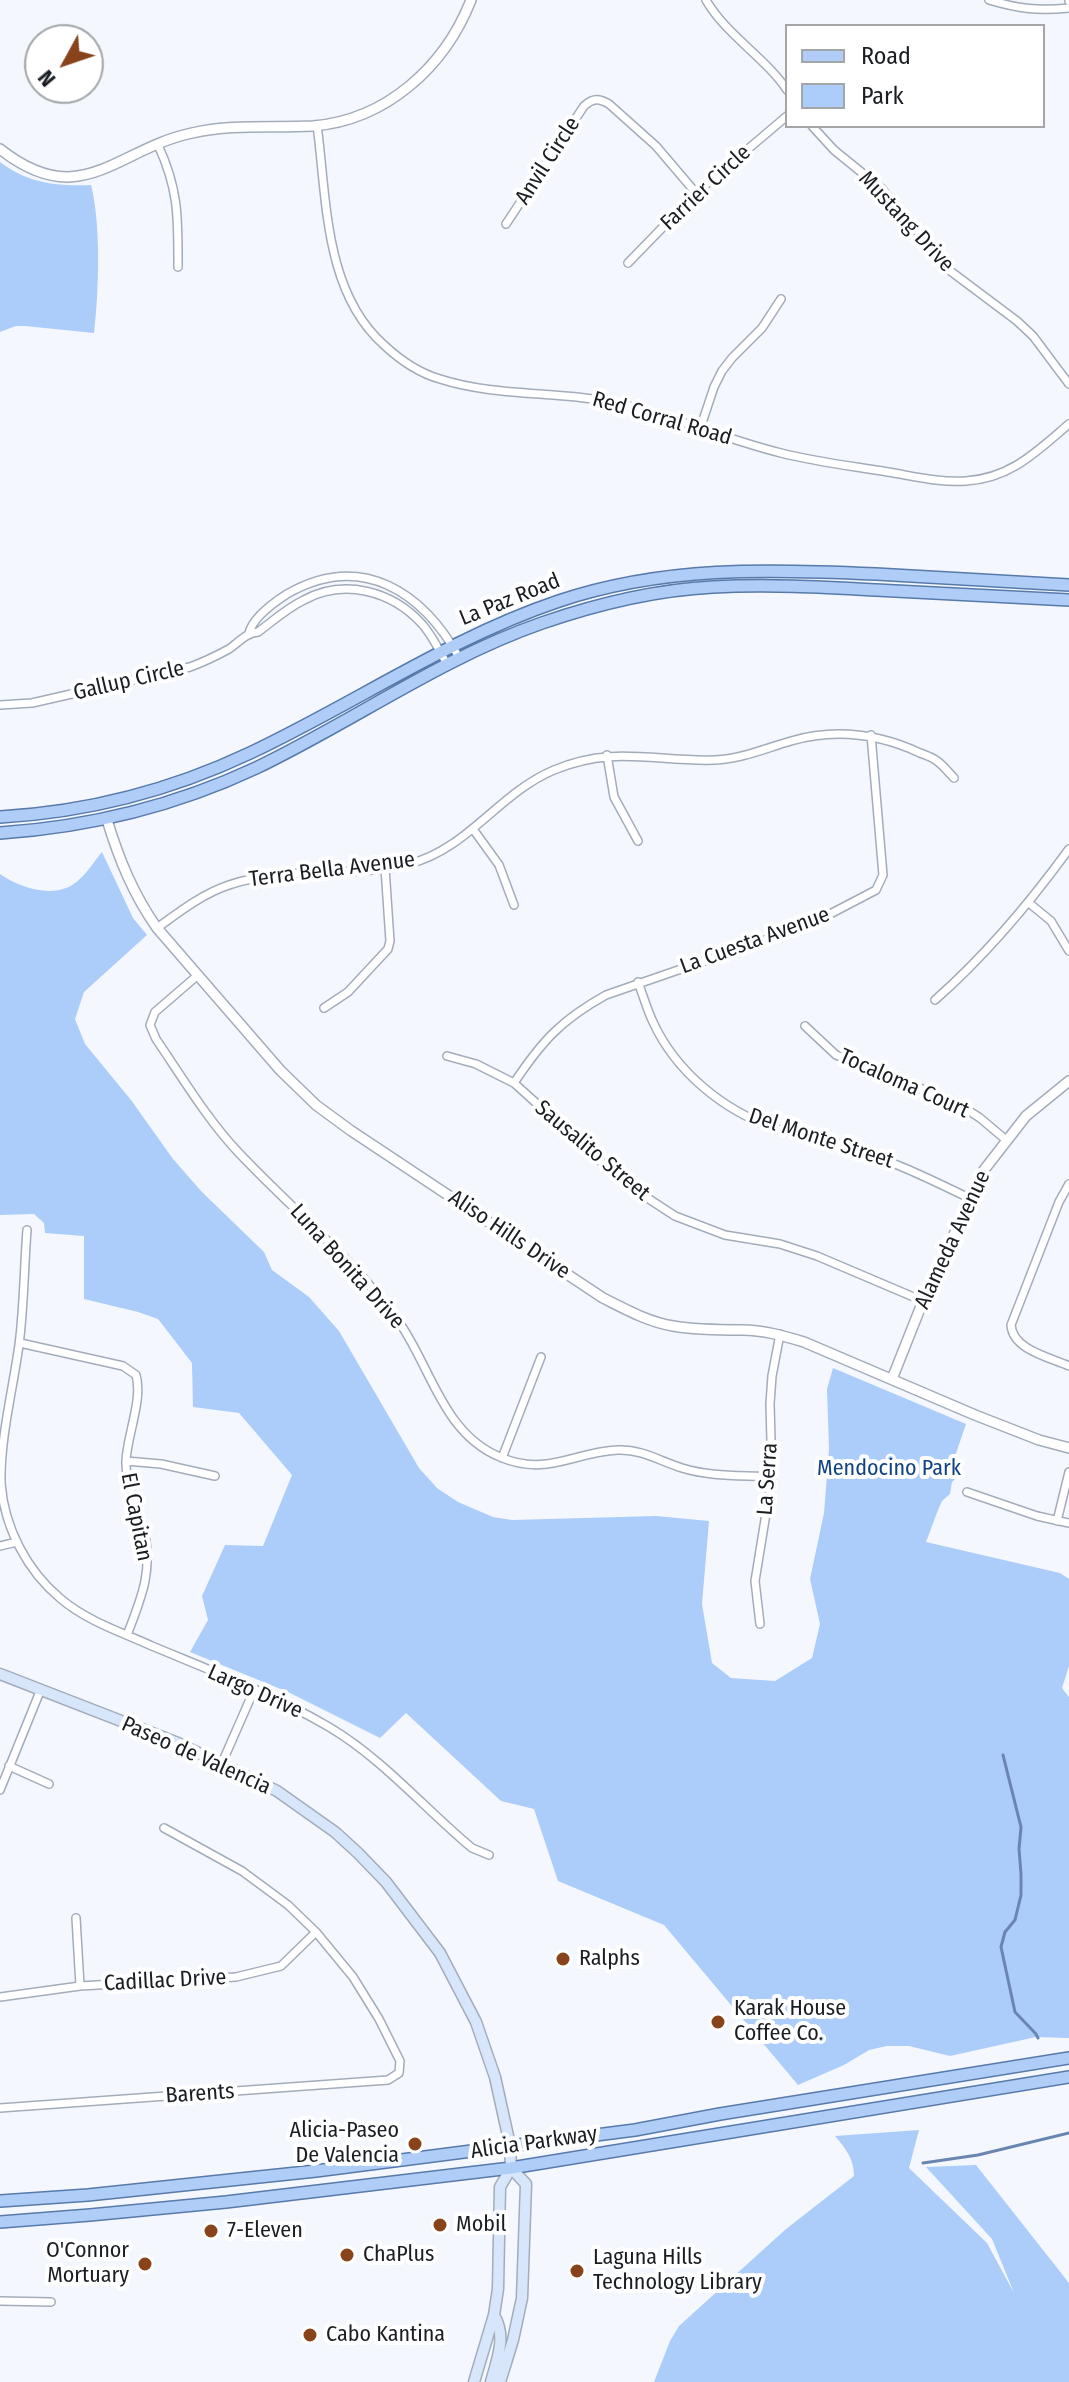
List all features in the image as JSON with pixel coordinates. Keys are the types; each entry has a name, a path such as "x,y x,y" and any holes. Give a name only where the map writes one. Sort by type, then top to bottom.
{"main road":[{"name":"La Paz Road","path":"0,817 101,804 196,776 251,753 452,645 530,611 587,592 654,578 710,571 788,570 1069,585"},
{"name":"La Paz Road","path":"0,833 107,820 174,801 255,768 505,637 573,613 644,596 710,587 790,585 1069,600"},
{"name":"Paseo de Valencia","path":"0,1674 178,1743 277,1791 335,1832 386,1882 440,1953 476,2022 495,2077 510,2145 511,2168 500,2187 498,2289 494,2315 474,2382"},
{"name":"Alicia Parkway","path":"0,2201 224,2181 635,2130 1069,2058"},
{"name":"Alicia Parkway","path":"0,2222 226,2202 511,2168 1069,2077"},
{"path":"720,2114 725,2133"},
{"name":"Paseo de Valencia","path":"500,2382 522,2298 526,2184 511,2168"},
{"path":"224,2181 226,2202"},
{"path":"491,2382 502,2341 500,2325 494,2315"}],"street":[{"path":"0,149 32,170 71,176 111,168 158,145 211,128 317,125 347,119 397,96 416,81 448,46 471,0"},
{"path":"706,0 785,87"},
{"path":"989,0 1040,11 1069,8"},
{"name":"Anvil Circle","path":"506,224 584,106 595,99 609,104 656,146 696,193"},
{"name":"Farrier Circle","path":"628,263 696,193 785,118"},
{"name":"Red Corral Road","path":"317,125 334,260 345,290 359,316 382,343 409,365 436,378 466,387 591,398 626,405 800,458 949,481 967,481 1011,470 1069,424"},
{"name":"Mustang Drive","path":"814,128 834,150 882,189 949,270 1033,336 1069,384"},
{"path":"158,145 176,192 178,267"},
{"path":"700,429 722,371 769,318 781,299"},
{"name":"Gallup Circle","path":"249,633 251,624 283,597 313,583 344,577 366,578 405,593 432,617 460,659"},
{"name":"Gallup Circle","path":"0,705 32,703 190,667 234,646 249,633 258,632 307,598 325,591 345,589 368,590 406,610 423,625 448,666"},
{"name":"Terra Bella Avenue","path":"157,928 196,901 238,882 276,875 385,868 429,857 455,844 527,783 579,760 607,755 718,760 748,755 794,740 825,735 871,735 900,743 937,761 954,778"},
{"name":"La Cuesta Avenue","path":"514,1083 557,1027 606,995 811,924 876,890 883,875 871,735"},
{"path":"607,755 614,797 638,841"},
{"name":"Aliso Hills Drive","path":"101,804 125,873 139,903 157,928 280,1070 316,1105 350,1130 603,1298 634,1314 669,1326 780,1334 1039,1440 1069,1448"},
{"path":"473,829 499,865 514,905"},
{"path":"935,1000 956,982 1029,903 1069,849"},
{"path":"324,1008 348,992 388,949 385,868"},
{"path":"1029,903 1051,921 1069,951"},
{"name":"Luna Bonita Drive","path":"198,975 155,1012 150,1025 156,1039 237,1150 336,1249 398,1321 448,1413 463,1433 482,1449 532,1466 557,1464 620,1450 647,1454 681,1468 706,1473 772,1477"},
{"name":"Del Monte Street","path":"638,982 653,1023 677,1062 708,1092 740,1113 775,1128 843,1145 897,1163 969,1198"},
{"name":"Tocaloma Court","path":"805,1026 836,1055 957,1103 1005,1139"},
{"name":"Sausalito Street","path":"447,1056 476,1064 514,1083 626,1184 675,1216 725,1235 780,1244 817,1256 923,1301"},
{"name":"Alameda Avenue","path":"892,1379 923,1301 984,1170 1005,1139 1026,1116 1069,1081"},
{"path":"1069,1184 1012,1318 1012,1333 1021,1345 1069,1366"},
{"name":"Largo Drive","path":"27,1230 20,1343 1,1451 0,1482 6,1516 33,1570 60,1599 92,1620 291,1706 332,1729 377,1762 472,1848 489,1855"},
{"name":"La Serra","path":"760,1624 755,1581 772,1477 770,1404 780,1334"},
{"name":"El Capitan","path":"20,1343 123,1366 136,1375 138,1383 126,1461 127,1482 142,1526 147,1550 147,1578 127,1635"},
{"path":"502,1458 541,1357"},
{"path":"126,1461 161,1464 215,1476"},
{"path":"1057,1521 1069,1472"},
{"path":"967,1492 1069,1523"},
{"path":"0,1546 17,1542"},
{"path":"0,1790 41,1689"},
{"path":"222,1763 254,1690"},
{"path":"9,1766 49,1784"},
{"path":"164,1828 242,1871 288,1905 316,1932"},
{"path":"76,1918 80,1986"},
{"name":"Cadillac Drive","path":"0,1997 80,1986 236,1977 281,1966 316,1932"},
{"name":"Barents","path":"0,2108 388,2080 399,2073 400,2061 353,1977 316,1932"},
{"path":"0,2301 51,2302"}],"green space":[{"path":"0,162 22,175 44,182 91,185 98,258 94,333 25,326 0,332"},
{"name":"Mendocino Park","path":"102,852 133,918 147,935 84,992 75,1019 85,1044 202,1192 264,1252 272,1270 309,1297 339,1331 419,1468 437,1488 458,1502 493,1517 512,1520 656,1516 709,1521 702,1604 712,1663 731,1678 775,1681 812,1658 820,1624 810,1579 824,1513 829,1449 827,1389 833,1368 966,1424 951,1468 958,1476 952,1482 950,1494 942,1501 926,1542 1060,1573 1069,1579 1069,1666 1062,1688 1069,1697 1069,2038 1036,2037 950,2056 909,2046 887,2046 869,2050 844,2065 798,2085 664,1925 558,1881 534,1809 501,1801 406,1713 380,1738 288,1692 190,1652 208,1620 202,1596 225,1545 263,1546 292,1475 239,1413 193,1407 192,1363 158,1319 84,1299 84,1236 45,1233 44,1223 34,1214 0,1215 0,874 32,888 58,890 77,882"},
{"path":"919,2130 909,2168 987,2243 1014,2293 992,2239 926,2167 976,2165 1069,2283 1069,2382 654,2382 679,2326 786,2229 854,2176 849,2154 835,2136"}],"waterway":[{"path":"1003,1755 1021,1827 1021,1895 1015,1920 1005,1932 1001,1947 1015,2012 1038,2038"},
{"path":"923,2163 978,2155 1069,2133"}],"place":[{"name":"Ralphs","path":"563,1959"},
{"name":"Karak House Coffee Co.","path":"718,2022"},
{"name":"Alicia-Paseo De Valencia","path":"415,2144"},
{"name":"Mobil","path":"440,2225"},
{"name":"7-Eleven","path":"211,2231"},
{"name":"ChaPlus","path":"347,2255"},
{"name":"O'Connor Mortuary","path":"145,2264"},
{"name":"Laguna Hills Technology Library","path":"577,2271"},
{"name":"Cabo Kantina","path":"310,2335"}]}
